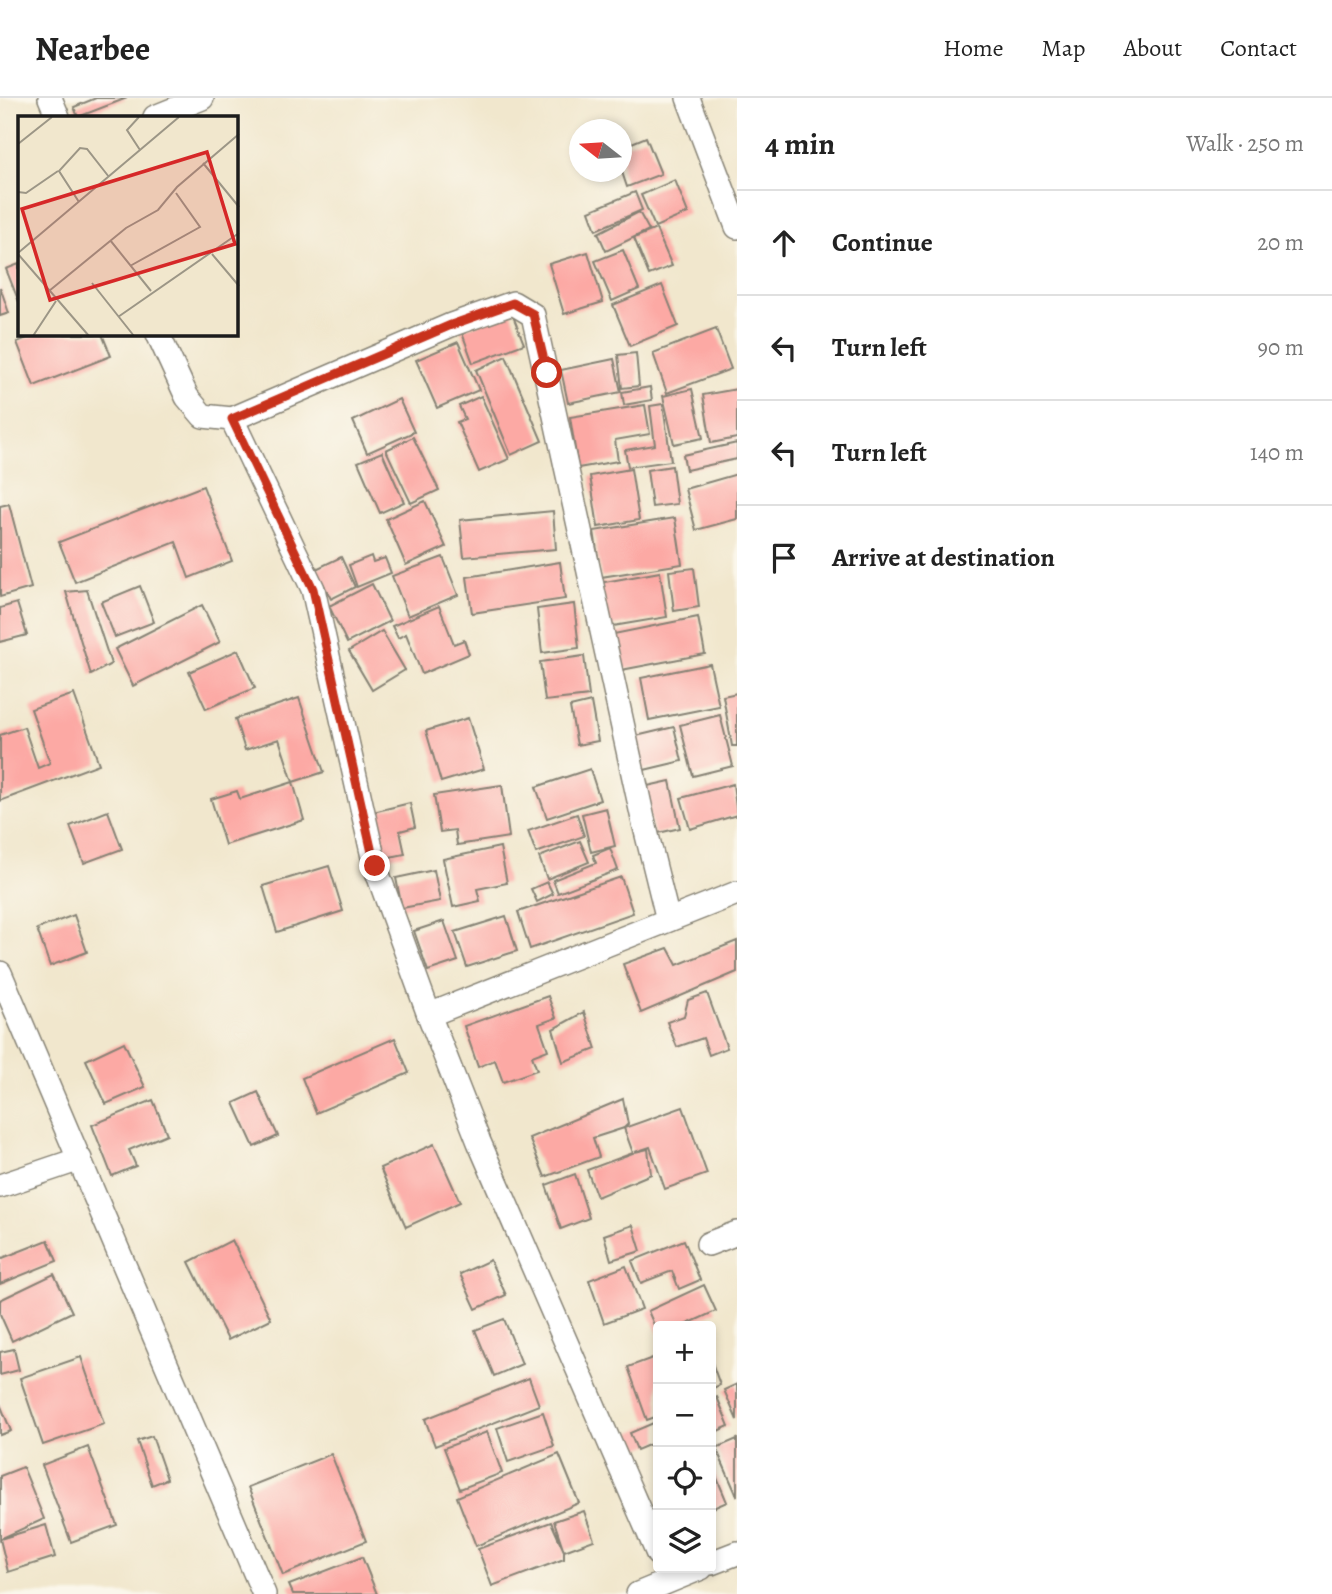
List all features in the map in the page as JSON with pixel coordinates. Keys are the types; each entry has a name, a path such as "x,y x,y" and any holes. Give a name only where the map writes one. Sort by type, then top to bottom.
{"street":[{"path":"50,98 58,116"},
{"path":"157,116 202,98"},
{"path":"688,98 737,227"},
{"path":"159,336 187,397 204,416 232,419 451,325 513,303 533,314 668,920"},
{"path":"232,419 313,589 375,866 429,1015 479,1142 653,1542"},
{"path":"429,1015 737,893"},
{"path":"0,973 264,1594"},
{"path":"0,1186 80,1159"},
{"path":"708,1244 737,1233"},
{"path":"716,1561 737,1552"},
{"path":"638,1594 667,1574"}],"building":[{"path":"96,98 127,98 81,116 78,116 74,107"},
{"path":"646,137 661,174 627,187 625,182 632,182 632,143"},
{"path":"675,180 688,213 655,227 641,195"},
{"path":"635,192 642,210 596,230 589,211"},
{"path":"639,212 649,230 606,251 598,233"},
{"path":"656,229 672,266 649,275 634,238"},
{"path":"623,250 639,289 612,301 595,261"},
{"path":"588,252 603,302 564,314 549,264"},
{"path":"18,264 18,299 6,269"},
{"path":"662,285 678,326 630,346 613,305"},
{"path":"0,287 9,313 0,316"},
{"path":"511,311 524,344 473,363 461,330"},
{"path":"716,329 731,369 667,393 653,353"},
{"path":"32,336 103,336 111,356 34,386 17,342"},
{"path":"458,342 479,390 437,408 416,360"},
{"path":"636,353 639,386 622,388 618,355"},
{"path":"506,356 542,441 511,455 476,370"},
{"path":"614,359 621,392 568,403 561,370"},
{"path":"650,387 652,400 624,405 622,392"},
{"path":"692,389 703,438 674,444 663,396"},
{"path":"737,389 737,438 711,443 703,395"},
{"path":"481,396 509,459 479,472 457,422 465,419 459,406"},
{"path":"399,399 414,432 367,453 353,421"},
{"path":"663,404 671,461 628,467 625,450 655,445 650,406"},
{"path":"645,405 650,434 615,440 618,461 578,468 570,417"},
{"path":"413,437 439,490 411,503 386,450"},
{"path":"737,443 737,459 686,470 683,455"},
{"path":"382,452 404,502 380,513 358,462"},
{"path":"672,466 677,504 652,507 647,470"},
{"path":"631,469 639,520 598,527 590,476"},
{"path":"737,474 737,519 696,530 685,489"},
{"path":"203,486 232,561 189,578 176,542 75,582 59,542"},
{"path":"425,501 446,547 406,565 386,519"},
{"path":"9,504 31,588 0,597 0,506"},
{"path":"553,511 556,549 464,557 460,520"},
{"path":"675,518 682,564 601,577 594,531"},
{"path":"371,556 373,562 385,558 391,573 357,587 349,565"},
{"path":"341,557 355,587 331,599 316,569"},
{"path":"443,557 458,595 408,616 392,576"},
{"path":"560,562 565,599 472,613 467,577"},
{"path":"694,568 699,607 674,611 669,571"},
{"path":"660,572 667,617 607,627 599,583"},
{"path":"372,584 390,621 347,643 329,606"},
{"path":"140,586 154,622 115,637 101,602"},
{"path":"87,590 111,664 91,675 66,592"},
{"path":"17,603 27,635 0,642 0,608"},
{"path":"574,604 579,648 542,653 537,609"},
{"path":"202,605 220,642 133,686 115,649"},
{"path":"439,606 454,644 464,640 469,654 422,674 406,634 398,638 392,626"},
{"path":"698,617 705,654 616,671 609,635"},
{"path":"382,631 405,670 372,690 349,651"},
{"path":"238,650 255,688 206,709 189,672"},
{"path":"584,656 589,696 545,701 540,662"},
{"path":"710,664 719,706 649,720 641,678"},
{"path":"737,693 737,746 732,746 723,696"},
{"path":"74,694 99,764 0,801 0,735 24,727 38,768 50,763 31,709"},
{"path":"299,698 324,772 293,782 279,739 245,750 235,719"},
{"path":"591,702 598,741 577,745 570,707"},
{"path":"720,715 733,766 693,776 680,725"},
{"path":"468,718 484,769 441,782 426,731"},
{"path":"674,727 682,761 640,771 632,737"},
{"path":"590,769 600,800 547,818 536,787"},
{"path":"670,781 680,828 654,834 643,787"},
{"path":"293,782 304,820 225,845 211,799 237,791 240,799"},
{"path":"733,784 737,815 690,829 681,798"},
{"path":"502,785 509,837 457,845 455,830 440,832 434,795"},
{"path":"410,803 415,827 400,831 405,854 380,859 369,813"},
{"path":"606,808 615,846 591,852 582,814"},
{"path":"108,811 122,849 84,863 70,826"},
{"path":"577,814 584,836 536,853 528,831"},
{"path":"580,841 589,862 547,879 539,857"},
{"path":"500,847 507,883 477,889 480,901 453,907 443,859"},
{"path":"610,848 618,870 558,893 553,880 596,863 593,855"},
{"path":"329,866 343,911 277,932 263,886"},
{"path":"434,870 440,901 402,908 396,878"},
{"path":"621,877 633,913 530,949 518,912"},
{"path":"547,882 553,894 537,902 531,889"},
{"path":"74,915 87,952 50,966 37,929"},
{"path":"506,916 517,951 467,967 455,932"},
{"path":"444,921 458,961 428,971 414,931"},
{"path":"737,941 737,972 641,1013 623,964 668,948 677,965"},
{"path":"707,993 727,1048 709,1055 703,1038 677,1047 667,1022 684,1016 688,1000"},
{"path":"548,996 556,1018 539,1024 548,1050 532,1056 537,1070 503,1082 495,1060 478,1067 464,1026"},
{"path":"584,1012 596,1049 563,1062 553,1029"},
{"path":"395,1038 409,1073 316,1113 302,1078"},
{"path":"124,1042 145,1087 106,1104 86,1060"},
{"path":"258,1092 278,1136 254,1147 234,1103"},
{"path":"623,1099 628,1124 624,1128 593,1138 599,1157 545,1177 529,1138"},
{"path":"153,1100 167,1134 129,1150 136,1166 112,1176 92,1125"},
{"path":"683,1107 707,1174 665,1189 650,1147 635,1152 648,1149 651,1174 597,1197 587,1170 633,1153 624,1128"},
{"path":"434,1144 460,1202 406,1227 380,1168"},
{"path":"575,1174 589,1218 561,1229 546,1185"},
{"path":"633,1225 641,1251 611,1260 604,1235"},
{"path":"48,1240 57,1261 0,1284 0,1259"},
{"path":"232,1240 271,1319 228,1340 189,1262"},
{"path":"684,1240 700,1280 679,1289 672,1271 641,1283 632,1261"},
{"path":"490,1260 506,1295 476,1309 460,1274"},
{"path":"626,1266 642,1309 604,1323 589,1280"},
{"path":"54,1274 72,1312 12,1341 0,1314 0,1300"},
{"path":"704,1285 716,1311 694,1321 653,1322 648,1311"},
{"path":"504,1319 522,1364 494,1376 475,1330"},
{"path":"14,1349 19,1370 0,1375 0,1352"},
{"path":"81,1357 104,1424 43,1445 20,1378"},
{"path":"653,1358 653,1418 647,1420 628,1367"},
{"path":"529,1378 539,1405 435,1446 425,1419"},
{"path":"737,1384 737,1420 724,1390"},
{"path":"716,1398 729,1426 716,1432"},
{"path":"0,1404 11,1431 0,1435"},
{"path":"543,1412 554,1446 508,1462 497,1428"},
{"path":"653,1423 653,1443 637,1450 630,1433"},
{"path":"487,1432 502,1473 460,1489 444,1448"},
{"path":"152,1436 167,1479 152,1485 137,1441"},
{"path":"737,1439 737,1496 716,1448"},
{"path":"88,1447 117,1525 71,1542 42,1465"},
{"path":"331,1454 366,1541 283,1575 248,1487"},
{"path":"559,1454 579,1503 476,1546 457,1497"},
{"path":"23,1467 44,1519 0,1539 0,1476"},
{"path":"716,1476 727,1502 716,1507"},
{"path":"584,1511 594,1540 564,1551 554,1521"},
{"path":"551,1522 564,1551 564,1559 492,1586 478,1549"},
{"path":"46,1525 55,1557 8,1572 0,1539"},
{"path":"362,1557 377,1594 293,1594 289,1585"}],"route":[{"path":"375,866 313,589 232,419 451,325 513,303 526,307 533,314 547,373"}]}
